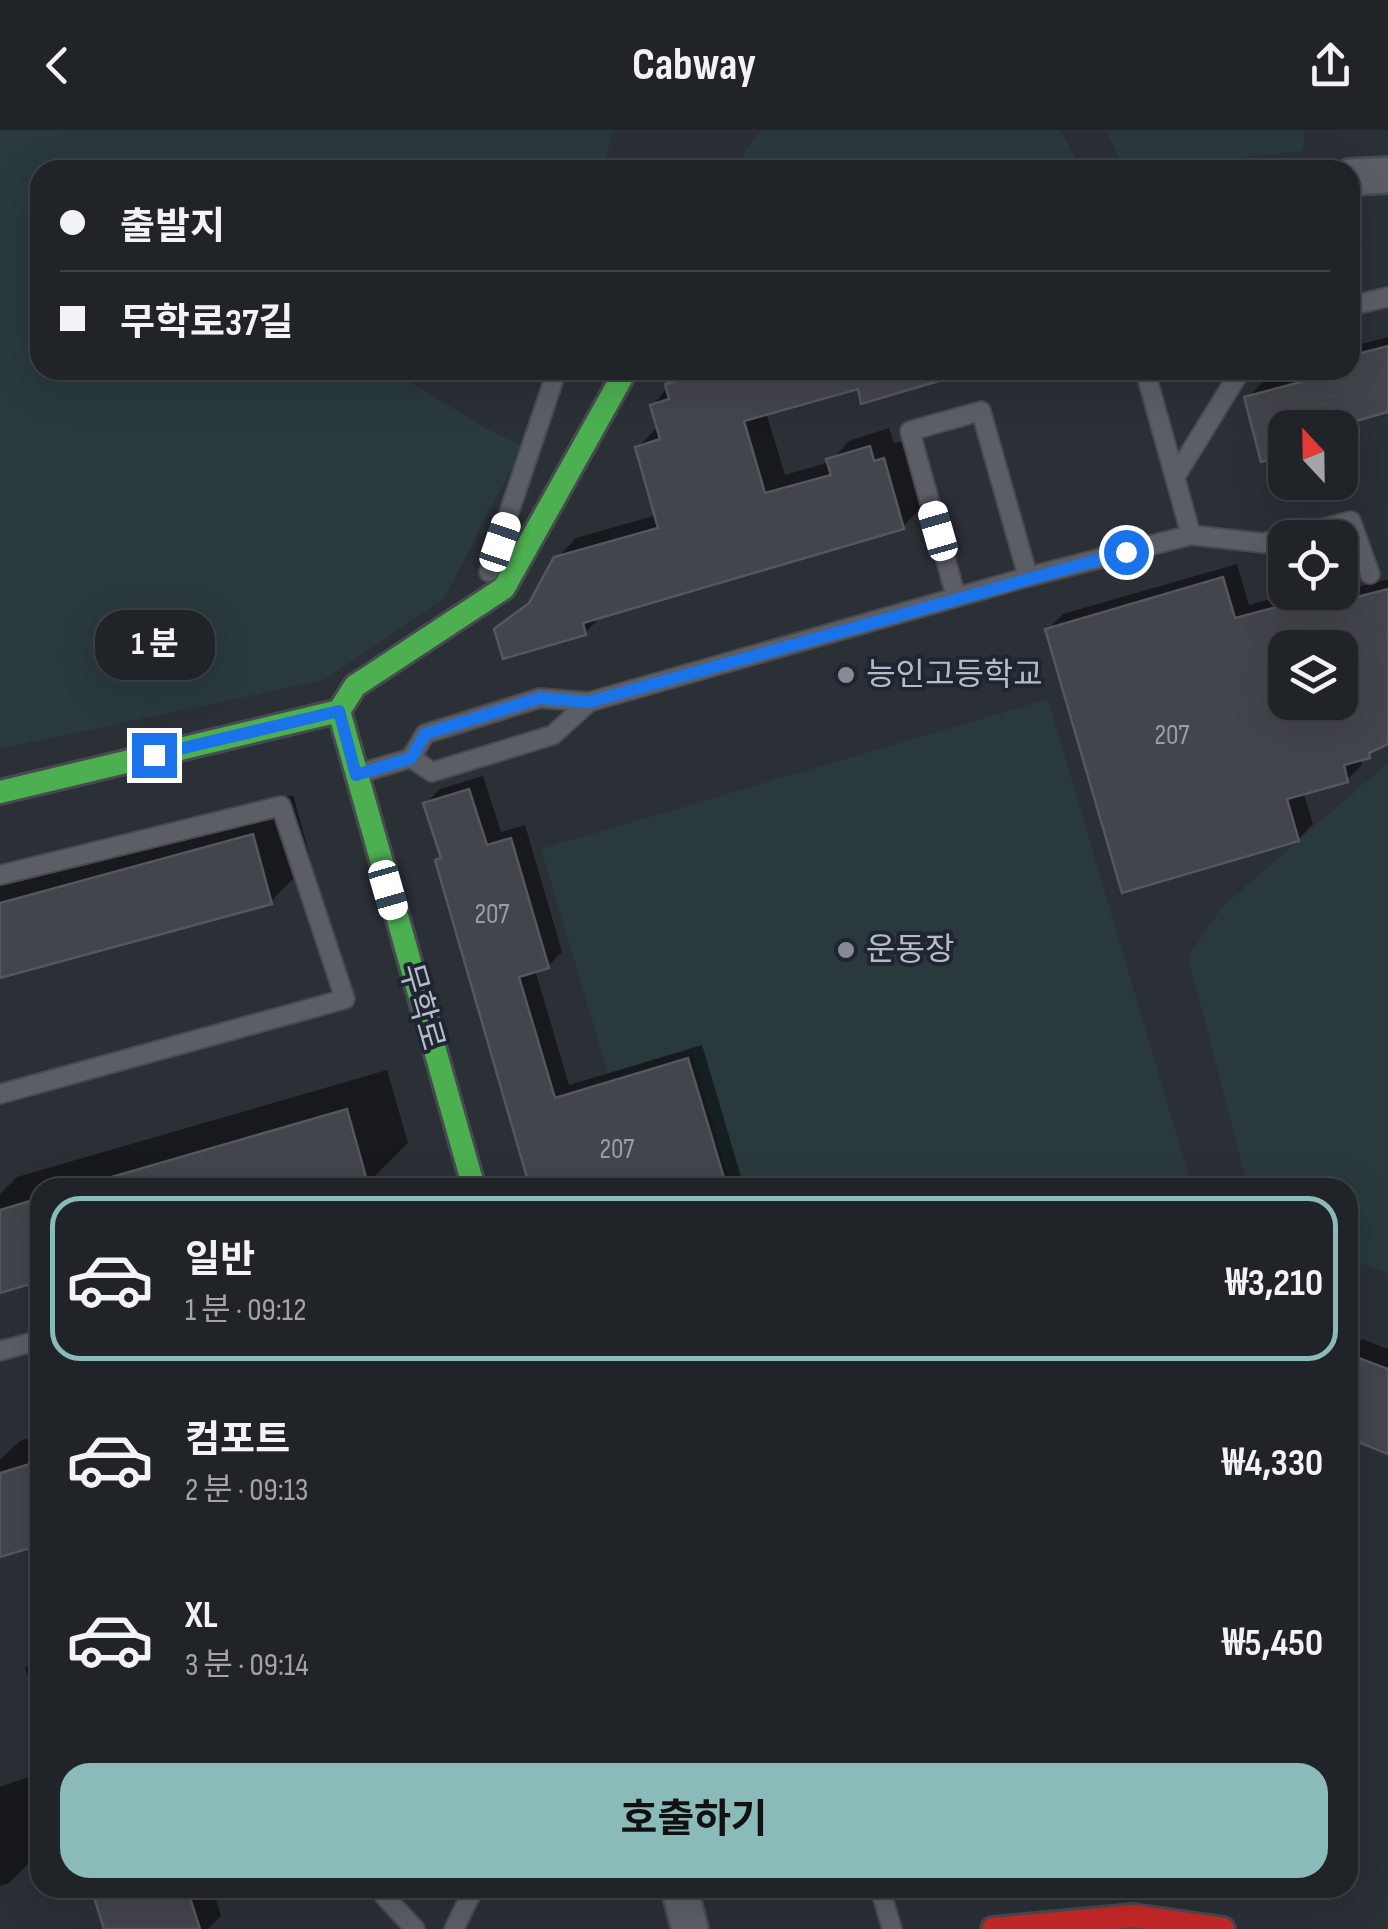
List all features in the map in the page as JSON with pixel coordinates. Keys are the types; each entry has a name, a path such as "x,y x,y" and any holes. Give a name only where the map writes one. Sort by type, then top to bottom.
{"street":[{"path":"1360,176 1388,175"},
{"path":"0,792 339,711 355,686 504,588 620,380"},
{"name":"무학로","path":"339,711 471,1178"},
{"path":"682,1898 690,1929"},
{"path":"993,1929 1134,1922 1223,1929"}],"lane":[{"path":"1360,304 1388,298"},
{"path":"478,605 554,380"},
{"path":"1148,380 1191,536"},
{"path":"1175,478 1235,380"},
{"path":"956,597 910,431 982,411 1028,577"},
{"path":"356,775 411,758 425,734 540,698 589,702 1028,577 1191,536 1268,542"},
{"path":"1358,539 1370,574"},
{"path":"411,758 432,772 536,740 553,734 589,702"},
{"path":"0,875 281,806 345,999 0,1094"},
{"path":"0,1351 30,1343"},
{"path":"387,1898 415,1929"},
{"path":"454,1929 469,1898"},
{"path":"883,1898 892,1929"}],"shaded area":[{"path":"0,130 612,130 606,160 30,160 30,380 410,380 489,430 524,446 443,600 324,680 0,749"},
{"path":"761,130 1059,130 1077,160 739,160"},
{"path":"1106,130 1304,130 1303,151 1218,160 1120,160"},
{"name":"운동장","path":"1048,699 1189,1178 728,1178 691,1050 608,1074 541,849"},
{"path":"1388,762 1388,1273 1358,1262 1358,1178 1246,1178 1188,957 1222,907"}],"building":[{"path":"1388,346 1388,412 1358,420 1358,410 1268,410 1268,460 1261,462 1244,397 1308,380 1360,380 1360,353"},
{"path":"679,380 942,380 861,404 858,389 744,421 765,493 831,475 826,459 870,446 874,461 884,458 904,529 583,623 586,635 503,659 494,629 529,603 554,557 658,528 635,447 660,439 650,405 669,399 665,384"},
{"path":"1223,577 1235,618 1268,609 1358,610 1358,597 1388,589 1388,744 1369,753 1370,758 1344,765 1348,782 1287,799 1299,841 1122,893 1045,629"},
{"path":"469,789 487,845 511,838 549,968 519,977 555,1098 688,1058 724,1178 527,1178 435,860 441,858 423,803"},
{"path":"253,834 272,904 0,978 0,903"},
{"path":"347,1109 366,1178 108,1178"},
{"path":"30,1201 30,1284 0,1293 0,1210"},
{"path":"1358,1358 1388,1369 1388,1454 1358,1442"},
{"path":"30,1464 30,1548 0,1557 0,1473"},
{"path":"94,1898 190,1898 200,1929 104,1929"}],"traffic: fast":[{"path":"0,792 339,711 355,686 504,588 620,380"},
{"path":"339,711 471,1178"}],"traffic: jam":[{"path":"993,1929 1134,1916 1223,1929"}],"place":[{"name":"능인고등학교","path":"846,675"},
{"name":"운동장","path":"846,950"}],"route":[{"path":"154,755 339,711 356,775 411,758 425,734 540,698 589,702 1126,552"}]}
